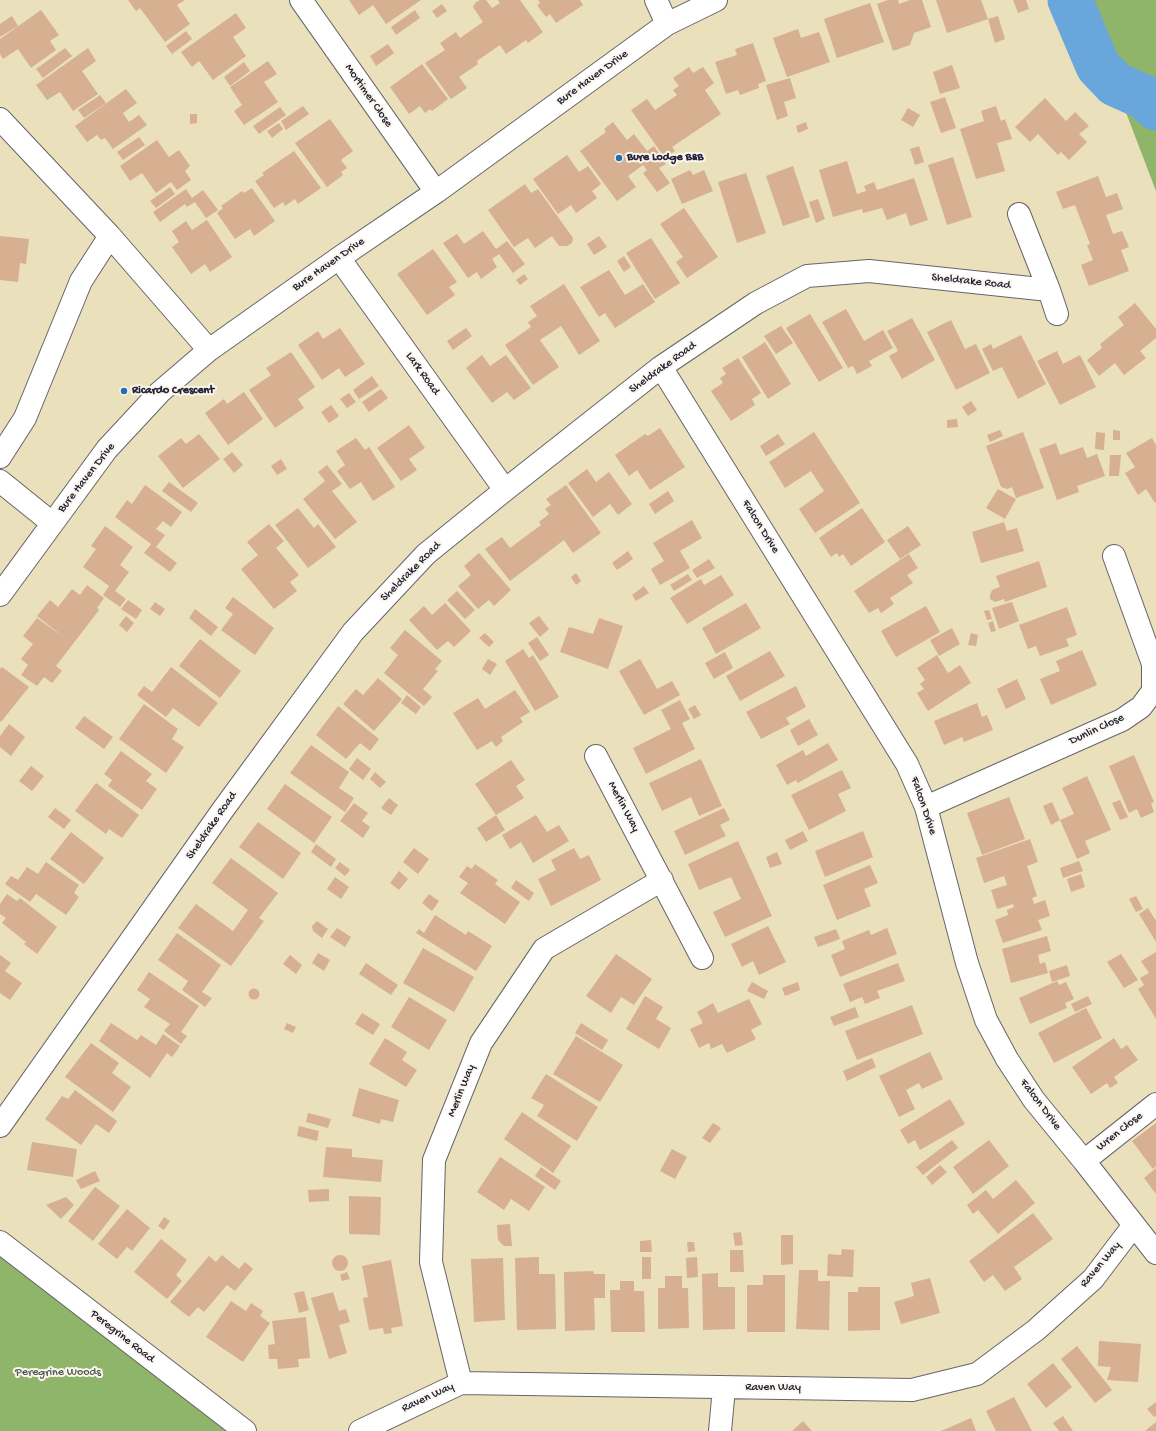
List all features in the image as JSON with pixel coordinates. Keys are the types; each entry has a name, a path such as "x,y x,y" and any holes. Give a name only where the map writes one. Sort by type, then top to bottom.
{"street":[{"name":"Mortimer Close","path":"301,0 436,192"},
{"path":"656,0 667,24"},
{"name":"Bure Haven Drive","path":"0,595 107,449 160,392 209,350 339,258 436,192 667,24 716,0"},
{"path":"0,119 110,236 209,350"},
{"path":"1019,214 1049,290 1056,314"},
{"path":"0,457 25,418 81,282 110,236"},
{"name":"Lark Road","path":"339,258 505,490"},
{"name":"Sheldrake Road","path":"0,1126 222,812 353,632 426,554 505,490 661,367 756,303 807,276 869,271 1049,290"},
{"name":"Falcon Drive","path":"661,367 907,764 926,807 967,963 986,1020 1008,1059 1034,1100 1156,1253"},
{"path":"0,481 52,523"},
{"name":"Dunlin Close","path":"926,807 1122,720 1141,707 1153,691 1153,664 1114,556"},
{"name":"Merlin Way","path":"596,756 702,958"},
{"name":"Merlin Way","path":"461,1383 431,1262 434,1160 481,1043 544,949 662,880"},
{"name":"Wren Close","path":"1084,1161 1156,1104"},
{"name":"Raven Way","path":"360,1431 461,1383 912,1390 977,1374 1036,1330 1093,1279 1134,1225"},
{"name":"Peregrine Road","path":"0,1242 245,1431"},
{"path":"720,1431 724,1388"}],"green space":[{"path":"1083,0 1156,0 1156,191"},
{"name":"Peregrine Woods","path":"0,1255 226,1431 0,1431"}],"building":[{"path":"128,0 185,0 177,5 190,24 165,42 140,8 136,11"},
{"path":"349,0 421,0 386,24 373,5 359,15"},
{"path":"486,0 492,8 500,3 498,1 499,0 520,0 543,32 528,43 526,40 506,54 500,45 477,61 478,64 459,77 467,88 451,99 425,63 445,50 440,43 456,32 460,38 483,22 473,7 476,2"},
{"path":"538,0 580,0 583,5 556,23 550,14 546,17 537,5 540,3"},
{"path":"888,0 898,0 899,4 910,0 922,0 931,27 914,33 910,45 893,51 877,4"},
{"path":"936,0 981,0 988,19 947,33"},
{"path":"1013,0 1026,0 1029,9 1018,13"},
{"path":"870,3 884,42 837,58 824,19"},
{"path":"442,4 447,11 437,18 432,11"},
{"path":"41,10 59,35 50,41 56,50 31,68 18,49 3,59 0,54 0,39"},
{"path":"415,10 420,18 396,35 391,27"},
{"path":"236,13 246,28 233,37 246,56 213,80 199,61 192,67 181,52"},
{"path":"12,16 18,26 0,37 0,24"},
{"path":"998,16 1005,39 995,43 988,19"},
{"path":"798,29 801,38 819,32 830,62 787,77 773,38"},
{"path":"186,31 192,39 172,54 166,46"},
{"path":"753,43 766,81 758,84 759,88 740,95 738,90 726,94 715,62 737,55 735,49"},
{"path":"388,44 394,53 376,66 370,56"},
{"path":"65,48 72,56 43,78 36,69"},
{"path":"88,48 96,61 82,71 98,94 73,111 60,92 47,100 36,85"},
{"path":"268,61 277,74 264,82 278,102 244,125 234,111 242,105 230,87"},
{"path":"244,62 250,71 230,86 224,77"},
{"path":"422,64 448,99 432,111 430,109 425,113 420,106 409,114 390,87"},
{"path":"952,65 960,88 940,94 933,72"},
{"path":"689,67 693,73 703,67 714,83 705,90 721,114 672,147 675,151 665,158 631,110 647,99 655,110 677,95 673,90 679,86 673,78"},
{"path":"790,78 796,98 784,102 788,116 777,120 766,85"},
{"path":"126,89 137,103 123,113 129,122 139,115 147,125 113,149 105,138 101,140 97,135 87,142 75,126"},
{"path":"100,95 106,103 84,118 78,110"},
{"path":"945,97 956,128 941,133 930,102"},
{"path":"1045,98 1066,121 1075,112 1089,126 1079,134 1087,142 1069,160 1061,152 1058,155 1038,134 1030,142 1015,127"},
{"path":"303,106 309,114 286,130 281,121"},
{"path":"996,106 1001,121 1005,119 1012,139 997,143 1005,171 976,179 960,129 984,121 981,111"},
{"path":"280,107 286,115 259,134 253,126"},
{"path":"908,108 920,115 913,127 901,120"},
{"path":"190,114 197,114 197,123 190,124"},
{"path":"330,119 353,151 341,160 347,168 341,172 343,175 327,187 295,143"},
{"name":"Bure Lodge B&B","path":"613,122 627,140 634,134 647,151 654,146 666,164 659,168 670,183 657,192 643,173 647,170 643,165 628,176 636,187 617,201 580,151 606,132 604,129"},
{"path":"806,122 808,129 798,133 796,126"},
{"path":"279,123 283,129 272,138 267,131"},
{"path":"139,137 145,145 123,160 117,152"},
{"path":"157,140 169,157 179,150 190,166 185,171 191,180 177,190 171,182 156,193 142,173 130,181 120,166"},
{"path":"919,146 924,162 915,165 910,149"},
{"path":"294,151 321,188 298,204 295,199 285,206 283,202 274,208 255,181 264,175 262,173"},
{"path":"567,155 579,172 588,166 601,184 592,191 597,198 576,213 571,205 558,214 533,179"},
{"path":"953,157 972,217 947,225 928,165"},
{"path":"847,161 857,194 866,191 864,186 874,182 877,190 914,178 928,220 910,226 906,213 887,220 882,208 863,213 862,209 833,217 819,170"},
{"path":"793,166 810,217 783,226 766,176"},
{"path":"690,170 693,175 704,170 713,191 682,204 671,179"},
{"path":"746,173 766,233 737,243 718,182"},
{"path":"1098,176 1106,197 1117,193 1123,209 1106,215 1113,234 1122,231 1129,247 1121,250 1129,271 1089,286 1081,265 1093,260 1087,245 1090,244 1075,205 1063,209 1056,192"},
{"path":"525,184 531,193 538,189 573,238 572,243 567,246 559,246 552,236 535,248 528,238 514,247 488,210"},
{"path":"170,187 175,194 156,208 150,201"},
{"path":"252,188 275,221 254,236 250,229 235,239 217,213 223,208 221,206 242,191 244,193"},
{"path":"186,189 192,198 203,190 218,210 206,218 195,202 187,207 185,204 160,222 153,212"},
{"path":"818,199 825,219 816,223 809,202"},
{"path":"684,208 718,257 687,278 676,262 683,257 660,224"},
{"path":"207,220 232,257 210,272 205,264 191,274 172,247 179,242 172,231 186,221 192,230"},
{"path":"483,231 496,249 507,241 525,264 513,273 499,254 492,259 497,267 481,279 477,272 468,278 443,243 457,234 464,244"},
{"path":"0,236 29,239 26,264 20,263 18,282 0,280"},
{"path":"599,236 607,247 594,255 587,244"},
{"path":"651,238 680,283 655,299 626,253"},
{"path":"433,249 457,282 449,287 455,295 427,315 397,274"},
{"path":"624,256 631,267 624,272 617,261"},
{"path":"609,270 625,295 643,284 655,302 615,328 605,313 599,317 580,287"},
{"path":"524,274 528,279 520,285 516,280"},
{"path":"564,284 600,341 579,355 561,326 540,340 559,367 533,385 505,345 531,327 528,322 537,316 530,306"},
{"path":"1135,303 1156,329 1156,338 1140,351 1146,358 1124,375 1115,363 1099,376 1087,360 1102,348 1100,344 1124,325 1118,317"},
{"path":"846,309 864,341 883,330 893,348 869,361 872,366 857,374 853,366 848,368 822,322"},
{"path":"810,314 843,368 819,382 786,328"},
{"path":"912,318 935,360 902,379 889,356 898,351 887,331"},
{"path":"951,320 965,349 976,344 990,373 956,390 927,332"},
{"path":"781,326 793,343 776,354 764,336"},
{"path":"340,328 365,364 345,377 339,368 322,380 298,345 318,331 323,339"},
{"path":"466,328 472,336 453,350 447,341"},
{"path":"1021,335 1046,384 1018,399 1002,367 993,371 982,349 991,344 993,349"},
{"path":"765,342 791,384 768,399 742,357"},
{"path":"1057,351 1063,364 1080,355 1096,387 1060,405 1037,361"},
{"path":"291,352 315,387 298,399 304,408 275,428 249,390 271,375 266,368"},
{"path":"482,355 490,366 506,355 531,388 514,400 507,392 492,403 466,368"},
{"path":"738,358 761,393 752,399 755,405 731,421 711,391 723,383 720,378 726,374 722,368"},
{"path":"372,376 379,386 359,399 353,390"},
{"path":"381,389 388,398 369,412 362,402"},
{"path":"244,392 263,419 228,445 205,413 224,399 227,404"},
{"path":"349,393 356,402 347,408 340,399"},
{"path":"971,401 977,410 968,416 962,407"},
{"path":"331,405 339,416 329,423 321,412"},
{"path":"957,419 958,427 947,428 947,420"},
{"path":"409,425 425,448 409,459 417,470 401,481 377,448"},
{"path":"660,428 685,467 650,490 637,470 629,476 615,455 645,434 648,436"},
{"path":"1000,430 1003,436 990,442 987,435"},
{"path":"1113,430 1120,431 1120,440 1113,440"},
{"path":"814,432 860,503 815,533 799,509 824,491 811,471 785,488 769,462"},
{"path":"1023,432 1044,488 1016,498 1012,487 1007,489 1001,487 986,446"},
{"path":"1096,432 1105,433 1104,450 1095,449"},
{"path":"199,434 220,459 183,488 158,456 181,438 186,444"},
{"path":"778,434 785,444 766,456 760,446"},
{"path":"356,438 365,450 369,447 395,487 373,501 361,482 350,489 337,471 345,465 336,451"},
{"path":"1152,438 1156,445 1155,503 1146,489 1138,495 1125,473 1135,467 1126,453"},
{"path":"1056,443 1060,455 1083,447 1087,458 1097,454 1105,476 1077,486 1079,492 1057,500 1039,449"},
{"path":"232,452 243,465 234,473 223,459"},
{"path":"1110,455 1121,455 1119,476 1109,476"},
{"path":"281,459 287,469 277,475 271,466"},
{"path":"327,465 342,484 332,491 357,522 335,539 303,499 325,481 318,472"},
{"path":"587,469 596,482 609,472 632,504 618,515 610,504 593,517 568,483"},
{"path":"169,482 198,503 191,512 162,491"},
{"path":"145,485 182,512 171,527 163,521 156,529 165,535 156,547 177,563 170,572 144,553 151,544 115,517 127,500 132,504"},
{"path":"566,485 601,533 573,553 564,540 510,581 485,549 502,537 510,548 541,525 539,522 549,514 545,509 551,505 546,499"},
{"path":"998,489 1016,499 1005,519 986,508"},
{"path":"668,491 674,501 655,514 649,504"},
{"path":"298,508 314,528 318,524 336,547 308,568 275,525"},
{"path":"862,508 885,542 851,566 843,554 839,557 837,553 831,557 819,538"},
{"path":"692,520 702,538 680,551 690,568 660,585 651,569 664,561 653,543"},
{"path":"1004,522 1007,531 1017,528 1024,551 981,563 972,532"},
{"path":"269,524 284,541 276,548 299,575 290,582 297,591 274,609 241,569 258,555 247,542"},
{"path":"105,526 133,547 120,565 129,572 115,591 126,599 120,607 103,595 109,586 83,567 96,549 91,546"},
{"path":"908,526 921,545 900,559 887,540"},
{"path":"628,551 633,559 617,570 612,563"},
{"path":"479,553 511,590 494,606 489,600 478,609 458,586 471,575 464,566"},
{"path":"909,554 918,568 907,575 913,583 890,598 894,604 881,613 878,608 869,613 854,591"},
{"path":"709,559 715,568 697,578 692,570"},
{"path":"1039,561 1047,587 1005,602 1004,599 995,602 990,599 992,590 1000,587 996,576"},
{"path":"576,573 581,581 576,585 571,577"},
{"path":"688,574 692,580 674,591 670,585"},
{"path":"721,575 734,595 687,624 670,598 701,579 704,585"},
{"path":"87,585 104,598 97,608 99,610 56,666 62,671 52,683 44,677 37,686 21,675 28,665 21,659 33,644 23,636 37,618 65,638 37,616 50,600 58,607 72,589 80,595"},
{"path":"644,586 649,593 636,601 632,595"},
{"path":"457,591 475,610 465,619 447,600"},
{"path":"233,597 274,628 255,655 221,630 233,614 225,608"},
{"path":"128,600 142,610 136,619 121,609"},
{"path":"155,602 165,609 160,616 150,609"},
{"path":"1012,602 1019,621 999,629 992,608"},
{"path":"445,603 471,631 454,647 448,641 437,650 409,620 424,606 432,615"},
{"path":"746,603 761,628 716,654 702,628"},
{"path":"926,606 940,632 896,657 881,631"},
{"path":"1067,607 1077,635 1066,639 1069,646 1040,656 1036,646 1028,649 1019,625"},
{"path":"195,609 218,627 211,636 189,618"},
{"path":"989,610 992,619 987,620 984,611"},
{"path":"126,616 134,623 127,632 119,625"},
{"path":"539,616 549,629 540,637 529,623"},
{"path":"599,618 623,626 608,669 560,652 569,627 593,634"},
{"path":"993,621 996,631 991,632 988,623"},
{"path":"952,628 960,644 939,656 930,640"},
{"path":"405,630 442,661 435,669 438,671 423,689 432,697 424,706 384,673 398,655 390,648"},
{"path":"485,633 494,642 489,647 479,638"},
{"path":"971,633 978,635 976,646 968,645"},
{"path":"537,637 549,655 540,661 528,643"},
{"path":"200,639 241,671 220,698 179,666"},
{"path":"523,649 529,658 533,655 559,697 535,711 505,661"},
{"path":"1082,650 1097,685 1051,705 1040,679 1060,671 1056,661"},
{"path":"770,651 785,676 740,701 726,676"},
{"path":"725,652 733,668 714,679 705,663"},
{"path":"937,655 948,673 960,665 971,683 928,711 917,693 924,689 920,684 925,680 917,668"},
{"path":"488,659 497,664 490,675 482,669"},
{"path":"640,659 657,689 672,681 680,695 644,715 619,671"},
{"path":"2,667 29,687 1,722 0,669"},
{"path":"171,667 218,703 199,727 173,708 166,717 137,695 144,686 152,692"},
{"path":"378,678 402,699 374,731 343,704 356,689 363,695"},
{"path":"1017,679 1026,699 1006,709 997,689"},
{"path":"796,686 806,707 786,718 790,724 761,739 746,712"},
{"path":"515,690 530,712 520,718 523,722 501,737 503,741 496,747 492,741 477,750 453,713 478,698 485,709"},
{"path":"407,695 421,707 416,714 401,703"},
{"path":"680,700 690,719 682,723 695,749 646,774 633,748 671,729 661,710"},
{"path":"977,703 982,717 987,715 993,730 964,742 962,737 944,745 934,721"},
{"path":"144,704 178,729 172,739 184,747 166,773 119,739"},
{"path":"695,705 701,715 694,719 688,709"},
{"path":"338,706 379,739 370,751 360,743 346,759 316,735"},
{"path":"84,716 113,737 104,749 75,728"},
{"path":"809,719 818,735 798,746 790,730"},
{"path":"9,724 25,737 11,756 0,747 0,736"},
{"path":"828,743 838,760 798,783 796,780 787,785 776,765 803,750 806,756"},
{"path":"311,745 349,772 339,788 354,798 345,812 290,773"},
{"path":"121,751 152,774 146,781 157,789 142,810 108,786 112,780 104,774"},
{"path":"1134,755 1154,802 1151,803 1154,812 1141,818 1137,809 1129,813 1109,766"},
{"path":"357,758 371,769 363,780 349,769"},
{"path":"701,759 722,806 699,816 691,797 662,811 649,783"},
{"path":"511,760 525,780 516,786 524,798 496,815 475,784"},
{"path":"31,766 44,776 32,791 19,781"},
{"path":"842,770 851,788 838,794 846,811 809,830 791,795"},
{"path":"375,772 386,782 380,788 370,779"},
{"path":"1087,776 1111,830 1085,841 1090,853 1077,859 1060,820 1074,814 1062,788"},
{"path":"96,783 139,815 122,838 109,829 106,834 75,811"},
{"path":"285,784 332,817 314,843 267,809"},
{"path":"1009,797 1025,839 982,855 967,813"},
{"path":"389,798 398,805 391,815 381,808"},
{"path":"1120,800 1128,817 1120,820 1112,803"},
{"path":"1052,802 1060,820 1051,825 1043,806"},
{"path":"354,803 368,813 362,821 370,827 363,838 340,821"},
{"path":"55,808 71,820 64,829 48,817"},
{"path":"724,808 730,820 720,825 726,836 685,855 674,831"},
{"path":"496,815 505,830 486,842 477,828"},
{"path":"536,815 547,832 559,825 569,841 533,863 521,842 510,849 502,835"},
{"path":"258,822 301,853 283,879 239,847"},
{"path":"803,831 808,841 790,850 785,840"},
{"path":"863,831 873,857 825,877 815,851"},
{"path":"71,832 104,858 84,884 50,859"},
{"path":"1030,839 1038,862 1027,866 1037,896 1032,898 1034,904 1045,900 1050,916 1038,920 1042,930 1003,943 995,920 1008,915 1007,910 1014,907 1013,904 997,909 991,890 1007,885 1004,876 984,883 976,858"},
{"path":"738,841 772,916 725,937 713,912 741,899 731,877 699,890 688,864"},
{"path":"316,844 336,859 331,867 311,852"},
{"path":"414,848 429,859 418,874 403,862"},
{"path":"574,848 580,859 589,855 601,880 551,906 538,879 556,870 551,860"},
{"path":"777,852 782,864 770,868 766,857"},
{"path":"231,858 278,893 259,918 264,921 231,966 178,928 196,904 233,931 248,910 212,883"},
{"path":"1079,861 1083,871 1063,878 1060,868"},
{"path":"46,862 79,885 74,893 79,897 66,915 36,894 30,902 5,884 11,876 18,880 27,867 38,874"},
{"path":"340,862 350,870 345,876 335,868"},
{"path":"475,864 498,880 495,884 520,902 505,924 460,893 468,883 459,877 467,866 472,869"},
{"path":"870,865 878,883 864,889 871,906 837,920 823,885"},
{"path":"399,871 408,879 399,890 390,883"},
{"path":"1081,874 1085,887 1071,892 1067,879"},
{"path":"335,877 349,887 341,899 327,889"},
{"path":"516,880 534,893 529,901 511,888"},
{"path":"7,894 17,901 20,898 57,927 37,954 24,944 26,942 2,923 6,918 0,914 0,904"},
{"path":"429,894 439,901 432,911 422,903"},
{"path":"1136,896 1143,909 1136,912 1129,899"},
{"path":"1148,908 1156,921 1156,942 1139,914"},
{"path":"435,915 466,935 468,931 492,946 476,971 416,933 419,929 424,933"},
{"path":"317,921 328,929 322,938 313,931 312,926"},
{"path":"768,926 786,962 759,975 753,961 742,967 731,944"},
{"path":"337,928 351,937 345,947 330,937"},
{"path":"887,928 897,954 840,977 831,955 845,949 842,941 869,930 871,935"},
{"path":"836,929 840,939 818,947 814,937"},
{"path":"177,933 221,965 202,992 212,998 205,1007 182,990 188,981 158,960"},
{"path":"1047,936 1051,951 1038,955 1040,964 1045,962 1048,973 1011,983 1002,949"},
{"path":"423,948 474,977 454,1012 403,983"},
{"path":"1156,952 1156,1019 1138,989 1144,985 1140,978 1149,973 1141,961"},
{"path":"318,953 330,960 324,971 312,963"},
{"path":"616,954 652,979 634,1005 621,997 611,1013 586,996"},
{"path":"1121,954 1138,980 1124,988 1107,962"},
{"path":"0,955 11,963 5,971 22,983 10,1000 0,993"},
{"path":"290,955 302,965 296,974 283,964"},
{"path":"366,963 398,985 391,995 359,974"},
{"path":"898,963 905,981 877,991 880,998 865,1004 862,997 850,1002 843,984"},
{"path":"1067,965 1070,976 1052,982 1049,971"},
{"path":"149,972 199,1006 181,1032 187,1036 181,1044 164,1031 170,1024 144,1007 150,999 137,990"},
{"path":"1057,981 1059,985 1066,982 1074,999 1065,1003 1067,1008 1030,1024 1019,998"},
{"path":"752,982 768,991 764,999 747,991"},
{"path":"798,982 800,990 785,996 782,988"},
{"path":"252,989 256,989 258,990 258,998 252,999 249,996 249,992"},
{"path":"645,996 663,1007 656,1019 671,1028 659,1049 626,1029"},
{"path":"1088,996 1092,1004 1075,1012 1071,1004"},
{"path":"409,997 447,1020 429,1050 391,1027"},
{"path":"749,999 762,1024 751,1030 756,1039 727,1053 722,1044 711,1049 709,1043 699,1048 690,1029 703,1023 697,1012 713,1003 718,1013"},
{"path":"912,1005 923,1034 857,1060 845,1031"},
{"path":"855,1007 859,1017 834,1026 830,1017"},
{"path":"1086,1008 1102,1038 1054,1063 1038,1033"},
{"path":"362,1013 380,1024 373,1035 355,1024"},
{"path":"111,1023 137,1040 141,1035 156,1045 163,1034 180,1046 172,1057 167,1053 150,1078 99,1041"},
{"path":"287,1023 296,1027 293,1033 284,1029"},
{"path":"581,1023 608,1040 602,1050 575,1033"},
{"path":"576,1036 623,1065 600,1102 553,1074"},
{"path":"385,1038 407,1052 402,1060 417,1070 406,1087 369,1064"},
{"path":"1114,1038 1121,1049 1127,1045 1138,1060 1114,1077 1118,1083 1110,1088 1107,1083 1091,1094 1072,1067"},
{"path":"91,1043 119,1063 112,1073 131,1087 113,1112 65,1077"},
{"path":"930,1052 943,1079 922,1089 919,1083 906,1090 915,1109 899,1117 879,1076"},
{"path":"872,1058 876,1067 847,1081 843,1071"},
{"path":"546,1074 598,1107 577,1141 537,1116 544,1105 531,1098"},
{"path":"359,1088 399,1100 393,1122 381,1119 380,1124 352,1116"},
{"path":"75,1090 117,1121 109,1133 96,1124 81,1145 45,1119 62,1096 68,1099"},
{"path":"950,1099 965,1124 920,1150 915,1140 908,1144 900,1130"},
{"path":"522,1112 571,1146 553,1173 504,1139"},
{"path":"308,1113 331,1119 328,1128 306,1122"},
{"path":"713,1123 721,1128 710,1143 702,1138"},
{"path":"1156,1123 1156,1166 1153,1169 1132,1141"},
{"path":"299,1126 319,1131 317,1141 297,1136"},
{"path":"952,1140 958,1148 923,1175 916,1167"},
{"path":"989,1140 1009,1166 973,1194 953,1167"},
{"path":"32,1142 77,1149 73,1177 27,1170"},
{"path":"326,1147 352,1149 352,1157 383,1160 381,1182 323,1177"},
{"path":"672,1149 687,1157 675,1179 660,1171"},
{"path":"500,1157 545,1187 529,1211 511,1199 504,1210 477,1192"},
{"path":"940,1165 947,1172 932,1185 926,1177"},
{"path":"541,1167 561,1181 555,1190 535,1176"},
{"path":"1156,1168 1156,1194 1144,1178"},
{"path":"95,1171 100,1181 81,1189 76,1180"},
{"path":"1016,1180 1035,1203 998,1234 978,1210 973,1214 967,1205 986,1190 993,1199"},
{"path":"95,1187 120,1206 93,1241 68,1221"},
{"path":"329,1189 329,1201 309,1202 308,1190"},
{"path":"349,1196 381,1197 380,1235 349,1234"},
{"path":"66,1197 74,1205 61,1219 46,1205"},
{"path":"127,1209 150,1228 132,1251 127,1247 117,1259 98,1244"},
{"path":"1033,1213 1053,1239 1014,1267 1022,1279 1005,1291 993,1275 984,1282 969,1261"},
{"path":"164,1217 170,1221 164,1230 158,1226"},
{"path":"510,1224 512,1246 504,1246 498,1240 497,1225"},
{"path":"741,1232 743,1245 735,1246 733,1233"},
{"path":"781,1235 793,1235 793,1264 781,1265"},
{"path":"161,1239 187,1260 176,1275 182,1281 167,1299 134,1272"},
{"path":"651,1240 652,1252 640,1252 640,1241"},
{"path":"687,1242 694,1242 695,1251 688,1252"},
{"path":"842,1249 854,1250 853,1277 827,1276 828,1254 841,1255"},
{"path":"730,1250 743,1250 744,1272 730,1272"},
{"path":"222,1255 239,1269 245,1262 253,1269 235,1291 227,1285 204,1312 198,1307 189,1317 170,1302 209,1256 216,1262"},
{"path":"340,1255 347,1260 348,1263 343,1270 340,1271 333,1266 332,1263 337,1256"},
{"path":"539,1257 539,1274 555,1274 556,1329 517,1330 515,1258"},
{"path":"642,1257 651,1257 651,1279 642,1279"},
{"path":"697,1257 698,1277 687,1278 686,1258"},
{"path":"503,1258 505,1320 474,1322 471,1259"},
{"path":"391,1260 403,1326 391,1328 392,1333 384,1334 383,1328 369,1330 363,1298 368,1297 362,1266"},
{"path":"799,1270 818,1270 818,1281 830,1281 829,1330 796,1329"},
{"path":"593,1271 594,1274 605,1274 605,1298 594,1298 595,1330 565,1331 564,1272"},
{"path":"347,1272 350,1279 342,1281 340,1275"},
{"path":"718,1273 718,1287 735,1287 735,1329 703,1330 702,1274"},
{"path":"763,1275 785,1275 785,1332 747,1332 747,1285 763,1285"},
{"path":"665,1276 682,1276 682,1288 688,1288 689,1328 658,1329 658,1288 665,1288"},
{"path":"930,1278 940,1313 901,1324 894,1302 914,1296 911,1283"},
{"path":"620,1281 634,1281 634,1291 644,1291 645,1332 611,1332 610,1290 620,1290"},
{"path":"858,1287 880,1287 880,1330 848,1331 848,1292 858,1292"},
{"path":"304,1291 309,1310 299,1313 294,1293"},
{"path":"333,1292 339,1311 346,1309 350,1322 339,1325 347,1353 329,1359 311,1298"},
{"path":"231,1301 246,1311 251,1303 263,1311 260,1316 270,1323 243,1362 206,1337"},
{"path":"306,1317 310,1358 298,1359 299,1367 278,1369 277,1359 269,1359 268,1345 275,1344 272,1321"},
{"path":"1099,1341 1141,1344 1138,1382 1107,1380 1111,1367 1098,1366"},
{"path":"1077,1346 1112,1390 1095,1403 1061,1359"},
{"path":"1053,1363 1072,1387 1046,1408 1027,1384"},
{"path":"1014,1397 1032,1431 996,1431 986,1411"},
{"path":"1156,1402 1156,1416 1154,1417 1147,1409"},
{"path":"1063,1416 1073,1431 1059,1431 1053,1423"},
{"path":"971,1418 976,1431 941,1431"},
{"path":"803,1421 812,1431 792,1431"},
{"path":"1156,1422 1156,1431 1145,1431"}],"waterway":[{"path":"1070,0 1098,66 1115,84 1144,97 1156,108"}],"place":[{"name":"Bure Lodge B&B","path":"619,158"},
{"name":"Ricardo Crescent","path":"124,391"}]}
